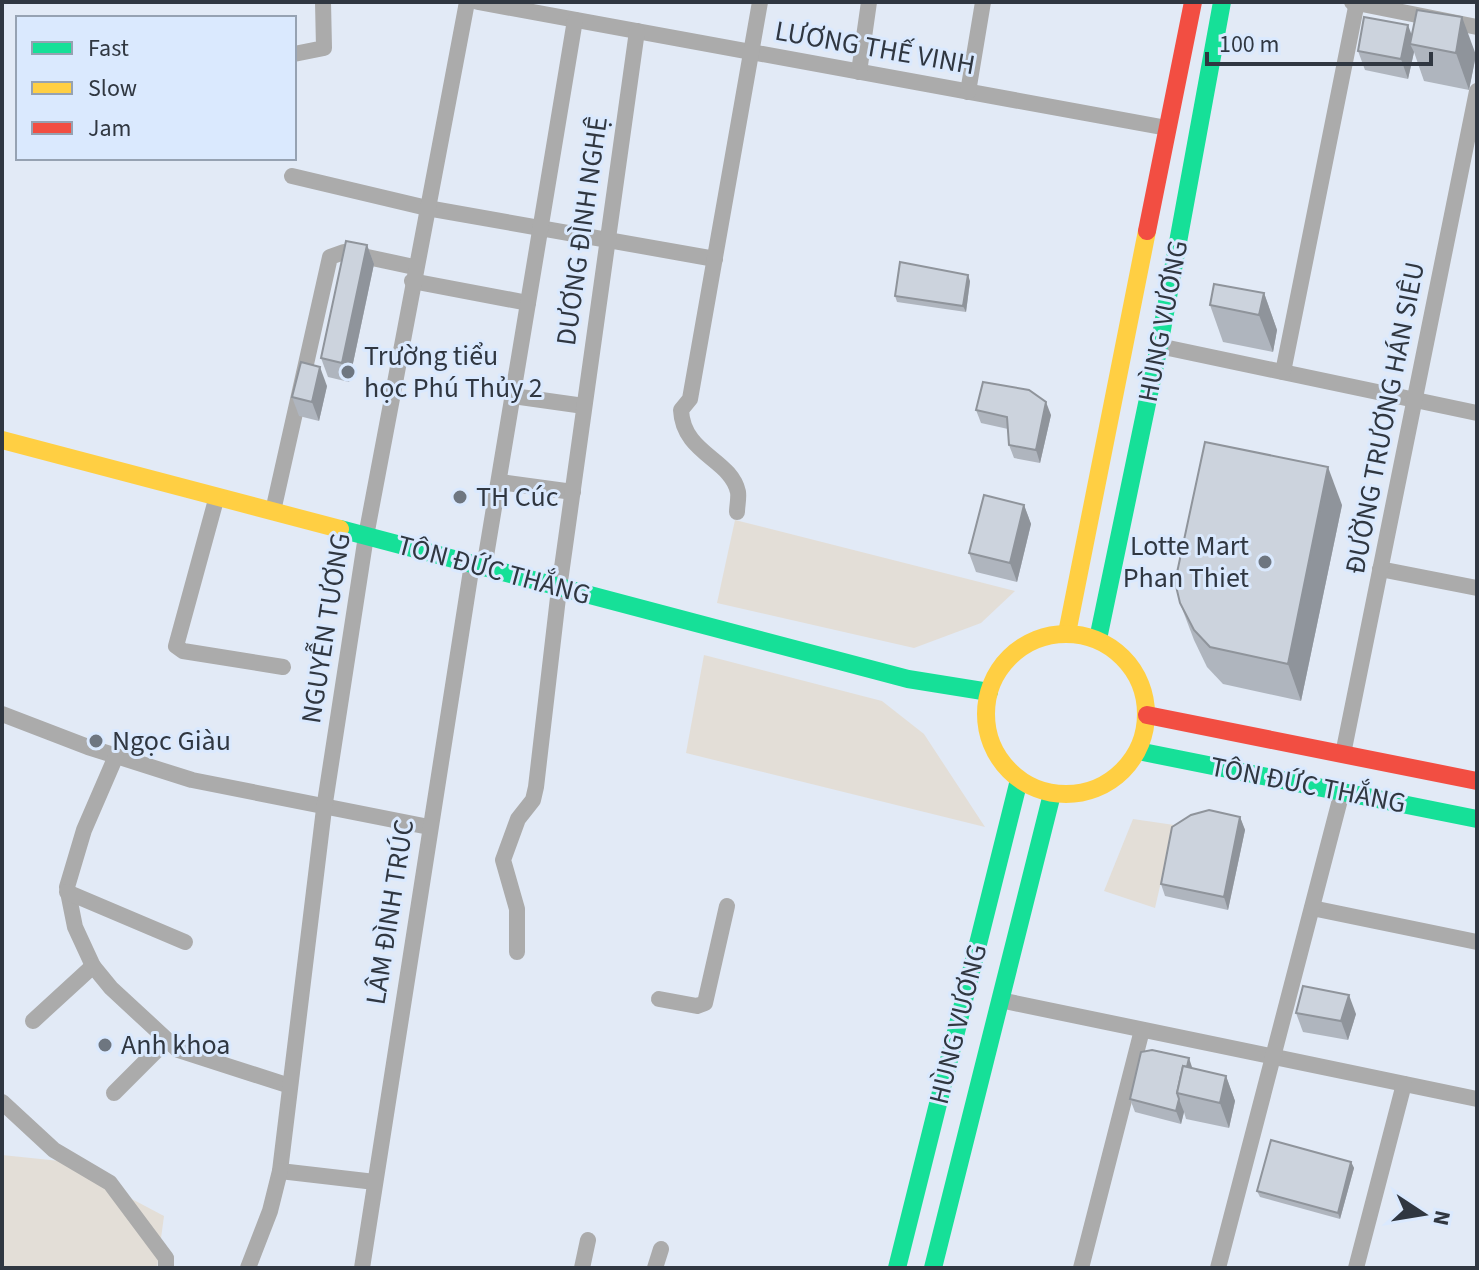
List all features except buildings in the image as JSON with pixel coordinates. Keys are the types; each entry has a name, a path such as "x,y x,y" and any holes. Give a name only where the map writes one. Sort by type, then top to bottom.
{"main road":[{"name":"HÙNG VƯƠNG","path":"1067,633 1193,2"},
{"name":"HÙNG VƯƠNG","path":"1098,639 1159,346 1222,2"},
{"name":"TÔN ĐỨC THẮNG","path":"2,440 908,679 989,692"},
{"path":"1067,633 1098,639 1118,652 1134,670 1144,691 1147,715 1138,751 1127,768 1102,786 1073,795 1052,794 1019,780 1001,762 990,741 986,716 989,692 1000,668 1018,649 1041,637 1067,633"},
{"name":"TÔN ĐỨC THẮNG","path":"1147,715 1477,781"},
{"name":"TÔN ĐỨC THẮNG","path":"1138,751 1477,819"},
{"name":"HÙNG VƯƠNG","path":"897,1268 1019,780"},
{"name":"HÙNG VƯƠNG","path":"933,1268 1052,794"}],"street":[{"path":"296,54 324,48 323,2"},
{"name":"NGUYỄN TƯƠNG","path":"248,1268 270,1211 280,1171 324,809 366,536 413,274 467,2"},
{"name":"LƯƠNG THẾ VINH","path":"478,2 1167,128"},
{"path":"737,512 738,491 727,475 697,448 681,423 681,410 690,399 760,2"},
{"path":"859,72 869,2"},
{"path":"968,92 983,2"},
{"path":"1283,372 1356,2 1477,27"},
{"name":"LÂM ĐÌNH TRÚC","path":"362,1268 429,827 478,566 500,482 575,20"},
{"name":"DƯƠNG ĐÌNH NGHỆ","path":"517,952 517,909 503,860 518,819 533,800 536,787 559,589 637,31"},
{"name":"ĐƯỜNG TRƯƠNG HÁN SIÊU","path":"1343,754 1477,91"},
{"path":"292,176 427,208 715,259"},
{"path":"273,511 330,257 344,252 413,274 528,303"},
{"path":"1159,346 1477,413"},
{"path":"513,396 584,406"},
{"path":"500,482 573,492"},
{"path":"217,496 176,646 183,651 283,667"},
{"path":"1380,569 1477,588"},
{"path":"2,714 192,780 324,809 429,827"},
{"path":"116,756 84,830 67,892 75,927 93,966 166,1041 191,1055 290,1086"},
{"path":"1218,1268 1342,792"},
{"path":"67,892 185,942"},
{"path":"659,999 697,1006 705,1003 727,906"},
{"path":"1312,908 1477,942"},
{"path":"33,1021 93,966"},
{"path":"1000,1000 1477,1099"},
{"path":"1081,1268 1142,1030"},
{"path":"114,1093 166,1041"},
{"path":"1356,1268 1404,1084"},
{"path":"2,1102 54,1150 110,1183 166,1258 166,1268"},
{"path":"280,1171 375,1182"},
{"path":"582,1268 588,1240"},
{"path":"655,1268 661,1249"}],"shaded area":[{"path":"735,520 1015,591 981,623 914,648 717,603"},
{"path":"704,655 882,701 924,734 985,827 686,753"},
{"path":"1133,819 1174,825 1155,908 1104,891"},
{"path":"2,1155 60,1161 164,1216 157,1268 2,1268"}],"traffic: fast":[{"path":"1098,639 1159,346 1222,2"},
{"path":"340,529 908,679 989,692"},
{"path":"1138,751 1477,819"},
{"path":"897,1268 1019,780"},
{"path":"933,1268 1052,794"}],"traffic: slow":[{"path":"1067,633 1147,231"},
{"path":"2,440 340,529"},
{"path":"1066,634 1097,640 1123,657 1140,683 1146,714 1140,745 1123,771 1097,788 1066,794 1035,788 1009,771 992,745 986,714 992,683 1009,657 1035,640 1066,634"}],"traffic: jam":[{"path":"1147,231 1193,2"},
{"path":"1147,715 1477,781"}],"place":[{"name":"Trường tiểu học Phú Thủy 2","path":"348,372"},
{"name":"TH Cúc","path":"460,497"},
{"name":"Lotte Mart Phan Thiet","path":"1265,562"},
{"name":"Ngọc Giàu","path":"96,741"},
{"name":"Anh khoa","path":"105,1045"}]}
